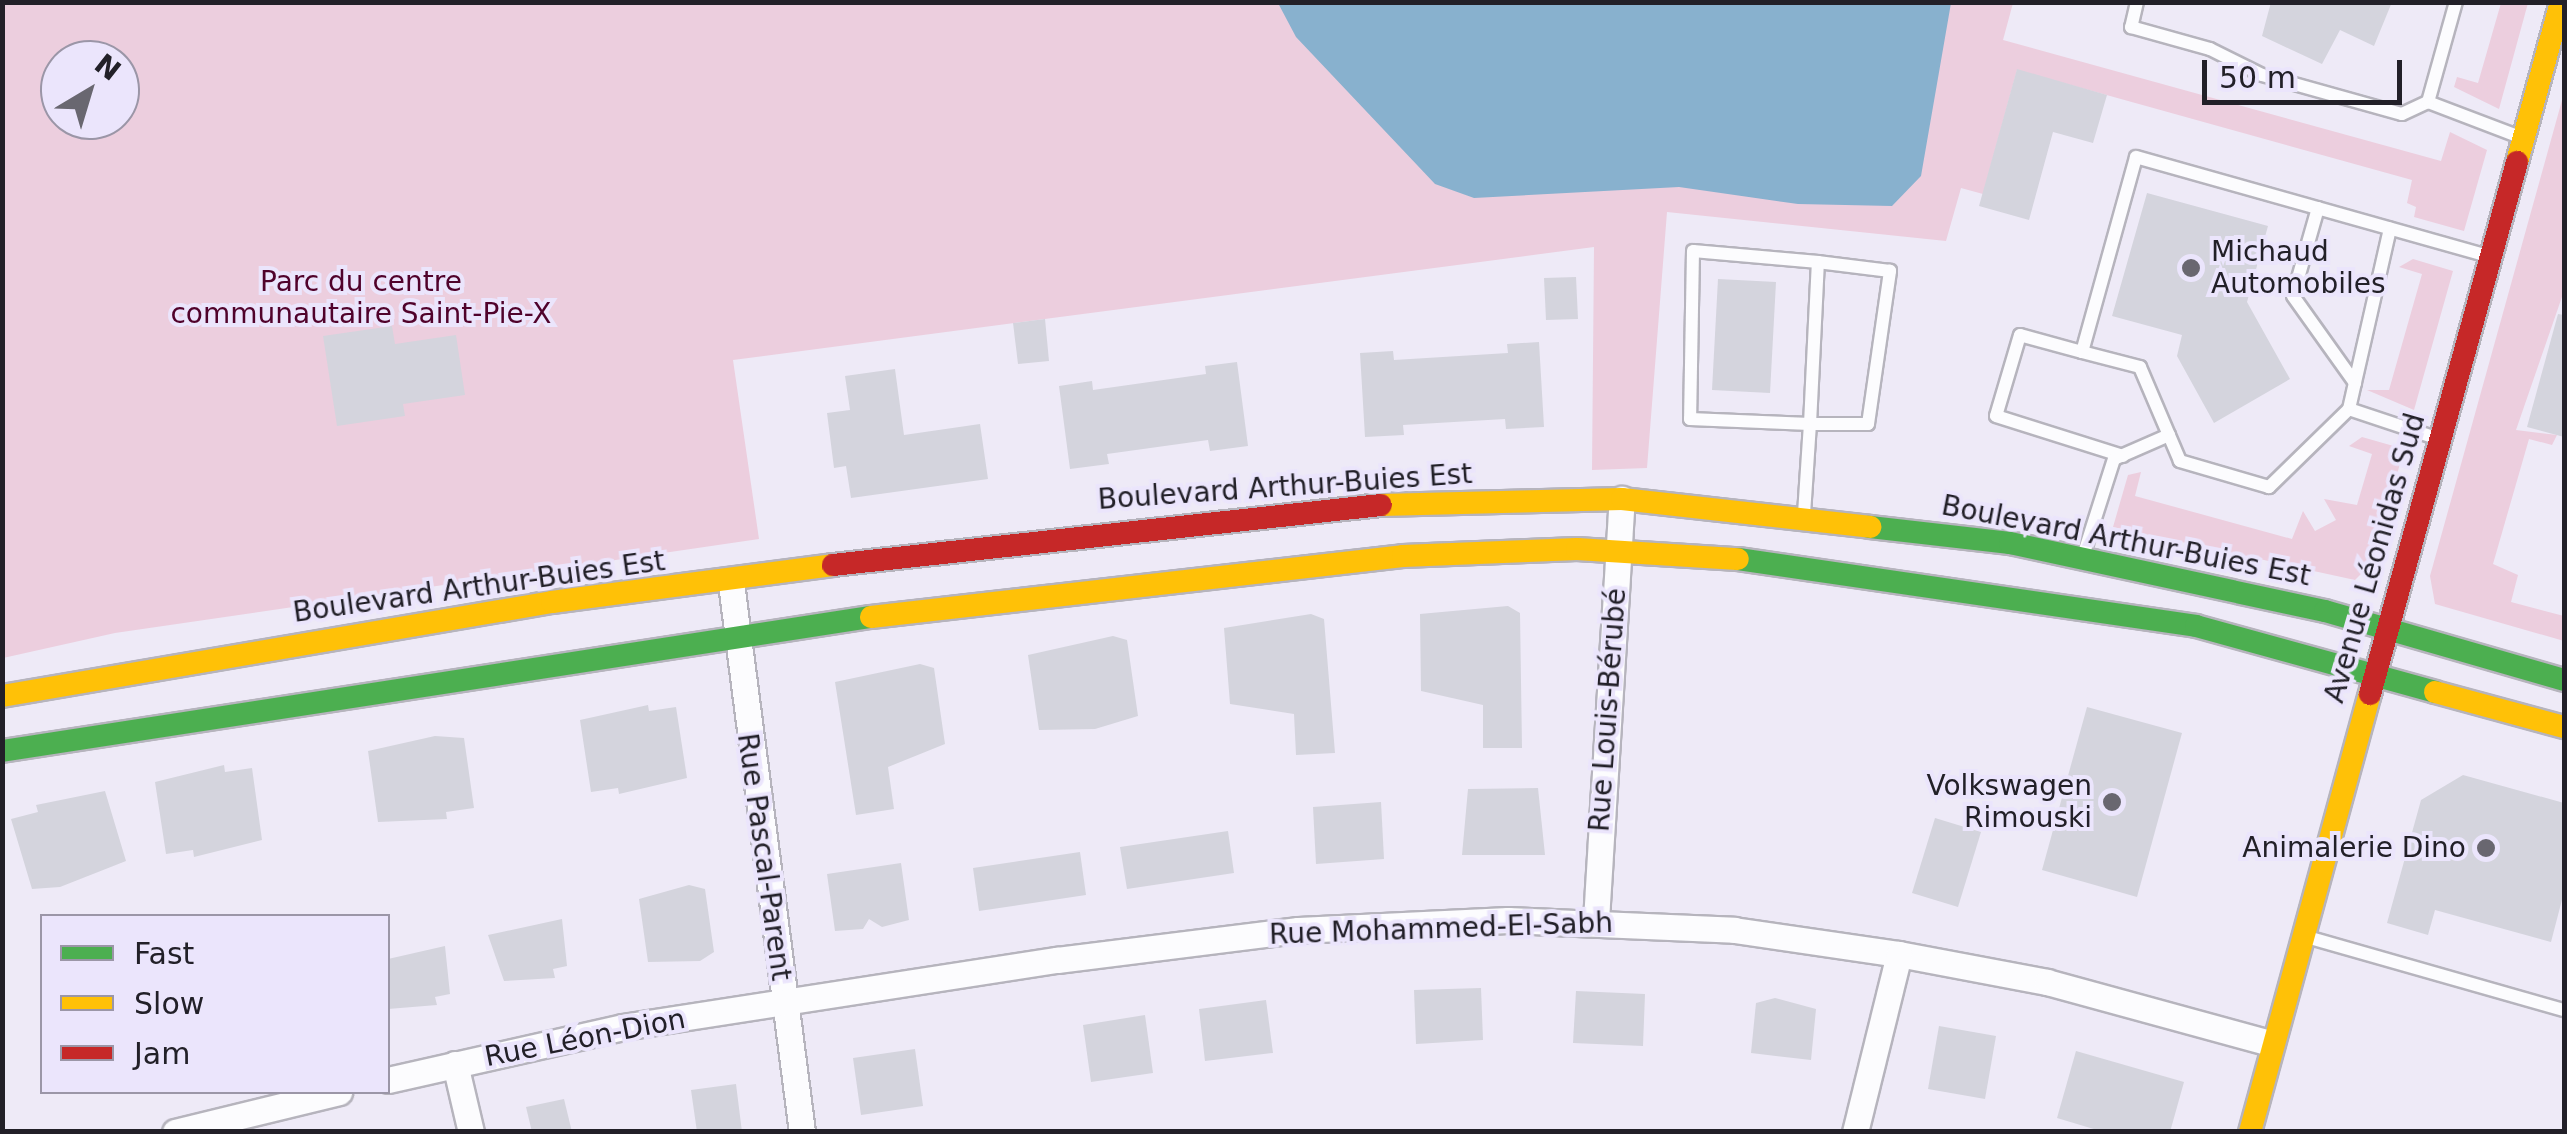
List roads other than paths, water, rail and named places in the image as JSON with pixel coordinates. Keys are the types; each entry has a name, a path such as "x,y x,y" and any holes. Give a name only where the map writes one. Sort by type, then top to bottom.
{"street":[{"name":"Avenue Léonidas Sud","path":"2250,1132 2270,1043 2388,632 2560,2"},
{"name":"Boulevard Arthur-Buies Est","path":"2,696 552,602 731,583 1224,517 1398,503 1622,500 1804,516 2083,557 2564,680"},
{"name":"Rue Louis-Bérubé","path":"1596,920 1622,500"},
{"path":"2,752 1019,594 1403,556 1617,550 1778,561 2196,626 2564,727"},
{"name":"Rue Pascal-Parent","path":"731,583 735,641 802,1132"},
{"name":"Rue Mohammed-El-Sabh","path":"783,1001 1298,930 1596,920 1899,954 2047,982 2270,1043"},
{"path":"1855,1132 1899,954"},
{"name":"Rue Léon-Dion","path":"390,1080 783,1001"},
{"path":"455,1064 471,1132"},
{"path":"176,1132 331,1094"}],"lane":[{"path":"2137,2 2130,27 2210,49 2262,75 2402,114 2428,102 2524,138"},
{"path":"2428,102 2456,2"},
{"path":"2082,352 2136,157 2491,257"},
{"path":"2318,208 2293,296 2355,383"},
{"path":"2122,456 1996,416 2020,335 2140,367 2180,461 2269,487 2349,410 2390,228"},
{"path":"1693,251 1818,262 1890,270 1868,424 1690,420 1693,251"},
{"path":"1804,516 1818,262"},
{"path":"2349,410 2441,439"},
{"path":"2083,557 2114,460 2168,435"},
{"path":"2303,935 2564,1010"}],"water":[{"path":"1278,3 1951,3 1921,176 1892,206 1798,204 1679,187 1474,198 1435,184 1296,37"}],"place":[{"name":"Michaud Automobiles","path":"2191,268"},
{"name":"Volkswagen Rimouski","path":"2112,802"},
{"name":"Animalerie Dino","path":"2486,848"}],"park label":[{"name":"Parc du centre communautaire Saint-Pie-X","path":"361,298"}]}
